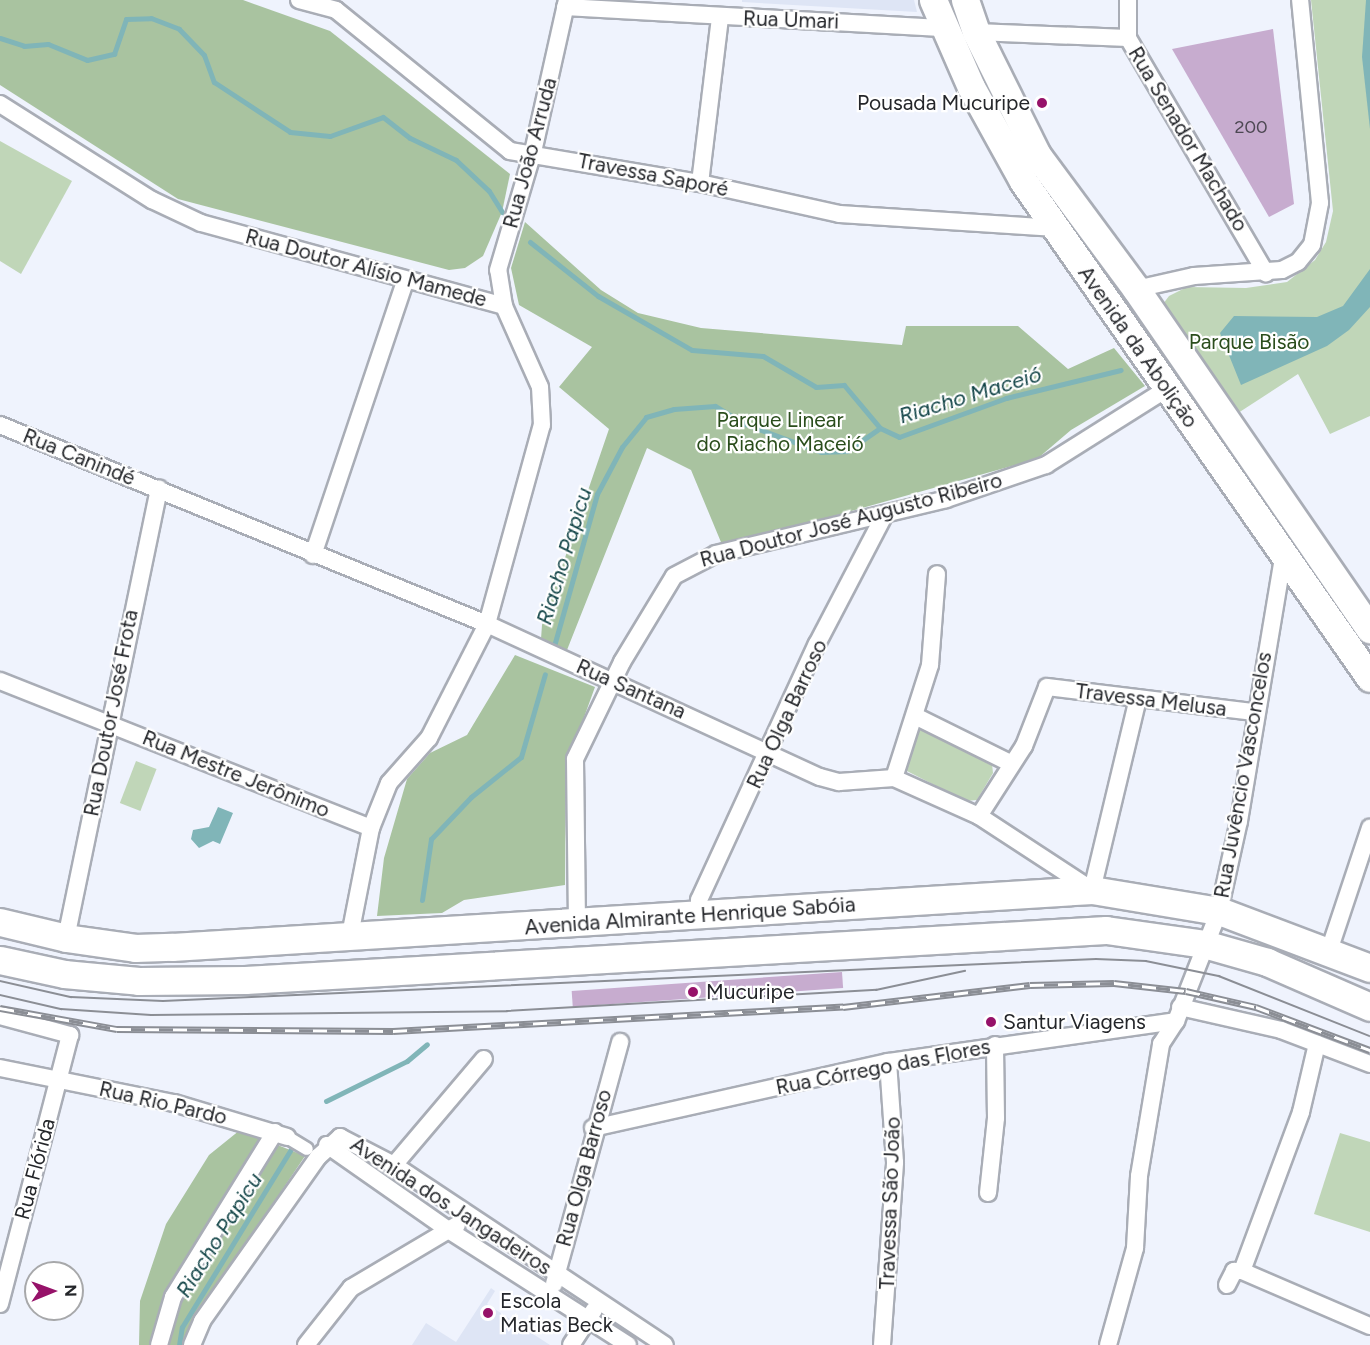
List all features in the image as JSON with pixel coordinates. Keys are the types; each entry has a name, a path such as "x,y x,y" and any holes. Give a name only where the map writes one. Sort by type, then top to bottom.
{"main road":[{"name":"Avenida da Abolição","path":"933,0 994,134 1165,390 1370,678"},
{"name":"Avenida da Abolição","path":"965,0 976,32 1037,155 1136,289 1291,513 1359,598 1370,629"},
{"path":"994,134 1018,120"},
{"name":"Avenida Almirante Henrique Sabóia","path":"0,922 66,938 135,948 270,942 350,935 1092,890 1219,911 1370,968"},
{"name":"Avenida Almirante Henrique Sabóia","path":"0,960 64,974 139,981 270,979 1106,930 1204,944 1267,962 1370,1007"},
{"path":"270,942 270,979"}],"street":[{"name":"Travessa Saporé","path":"299,0 336,10 510,151 533,152 700,183 840,214 1056,228"},
{"name":"Rua Senador Machado","path":"1128,0 1128,38 1266,273"},
{"path":"1136,289 1194,276 1266,273 1298,262 1312,245 1318,225 1320,203 1300,0"},
{"name":"Rua João Arruda","path":"504,306 498,270 533,152 566,3"},
{"name":"Rua Umari","path":"566,3 720,17 945,28"},
{"path":"700,183 720,17"},
{"path":"976,32 1128,38"},
{"name":"Rua Doutor Alísio Mamede","path":"0,104 152,200 201,223 405,281 504,306 528,356 544,407 487,624 429,738 389,783 371,828"},
{"path":"313,555 405,281"},
{"name":"Rua Doutor José Augusto Ribeiro","path":"577,923 575,759 613,680 674,576 693,562 884,516 1046,465 1165,390"},
{"name":"Rua Canindé","path":"0,425 159,489"},
{"name":"Rua Santana","path":"159,489 313,555 487,624 613,680 768,754 839,782 894,778 979,816 1092,890"},
{"name":"Rua Doutor José Frota","path":"66,938 159,489"},
{"name":"Rua Juvêncio Vasconcelos","path":"1108,1345 1135,1248 1139,1176 1161,1044 1178,1014 1219,911 1239,821 1255,712 1291,513"},
{"name":"Rua Olga Barroso","path":"700,915 699,900 817,644 884,516"},
{"path":"894,778 930,665 938,574"},
{"name":"Rua Mestre Jerônimo","path":"0,681 371,828"},
{"name":"Travessa Melusa","path":"1010,763 1024,746 1047,687 1255,712"},
{"path":"1092,890 1138,698"},
{"path":"915,716 1010,763 979,816"},
{"path":"350,935 371,828"},
{"path":"1329,951 1370,828"},
{"path":"1178,1014 1281,1030 1370,1064"},
{"name":"Rua Córrego das Flores","path":"593,1128 888,1062 1178,1014"},
{"name":"Rua Flórida","path":"0,1016 70,1035 0,1304"},
{"name":"Rua Olga Barroso","path":"551,1295 593,1128 620,1042"},
{"path":"1242,1271 1300,1112 1317,1044"},
{"path":"988,1193 996,1118 995,1045"},
{"path":"394,1166 484,1059"},
{"name":"Travessa São João","path":"882,1345 895,1162 888,1062"},
{"name":"Rua Rio Pardo","path":"0,1068 174,1103 281,1135 318,1150"},
{"path":"159,1345 173,1297 281,1135"},
{"name":"Avenida dos Jangadeiros","path":"318,1150 346,1138 394,1166 664,1345"},
{"path":"192,1345 202,1321 318,1150"},
{"name":"Avenida dos Jangadeiros","path":"318,1150 628,1345"},
{"path":"306,1345 351,1288 450,1231 467,1216"},
{"path":"1227,1285 1234,1271 1242,1271 1370,1326"},
{"path":"571,1345 599,1302"}],"shaded area":[{"path":"742,0 914,0 917,12 742,2"},
{"name":"Escola Matias Beck","path":"491,1288 495,1291 487,1304 550,1345 412,1345 426,1323 456,1342"}],"green space":[{"path":"0,0 243,0 330,31 510,174 502,212 483,256 465,268 449,270 178,199 0,85"},
{"name":"Parque Bisão","path":"1311,0 1370,0 1370,416 1330,434 1298,374 1235,415 1160,308 1169,296 1187,287 1246,288 1287,282 1315,260 1326,242 1333,211"},
{"path":"0,141 72,181 21,274 0,261"},
{"name":"Parque Linear do Riacho Maceió","path":"525,222 601,290 638,313 701,328 902,345 906,326 1018,326 1068,369 1114,348 1145,386 1071,430 1037,459 723,547 691,470 647,448 567,650 541,639 542,625 609,429 559,387 592,347 519,305 511,268"},
{"path":"515,655 595,687 566,767 565,885 464,900 442,913 377,916 384,858 407,779 430,753 467,735"},
{"path":"922,725 992,764 993,773 977,800 966,801 899,767"},
{"path":"136,761 157,769 140,811 120,803"},
{"path":"240,1130 305,1156 185,1335 184,1345 139,1345 140,1301 166,1224 209,1155"},
{"path":"1340,1133 1370,1142 1370,1232 1314,1214"}],"water":[{"path":"1366,0 1370,0 1370,129 1362,57"},
{"path":"1370,269 1370,307 1349,330 1327,346 1241,385 1220,333 1234,316 1317,317 1343,306"},
{"path":"218,807 233,813 220,844 213,841 199,848 191,839 193,830 209,827"}],"building":[{"path":"1273,29 1294,204 1269,217 1172,49"},
{"name":"Mucuripe","path":"842,972 843,988 573,1007 572,991"}],"waterway":[{"name":"Riacho Maceió","path":"0,38 24,46 48,44 87,60 114,54 126,19 151,18 179,29 204,55 214,82 290,132 330,136 383,117 410,138 456,160 489,191 502,212"},
{"name":"Riacho Maceió","path":"530,242 598,296 692,350 763,356 816,387 844,385 880,428 899,437 1006,398 1121,370"},
{"name":"Riacho Papicu","path":"554,646 597,494 622,447 646,417 674,409 715,406 745,424 821,452 847,451 880,428"},
{"name":"Riacho Papicu","path":"422,900 431,839 471,797 521,757 545,674"},
{"name":"Riacho Papicu","path":"326,1101 407,1061 427,1044"},
{"name":"Riacho Papicu","path":"179,1345 182,1327 293,1146"}],"tram line":[{"path":"0,981 71,997 163,1001 1096,959 1146,961 1219,976 1370,1036"},
{"path":"0,995 61,1009 151,1015 507,1011 876,990 965,971"}],"railway":[{"path":"0,1008 117,1029 393,1031 843,1007 1030,985 1114,983 1186,991 1256,1007 1370,1050"}],"place":[{"name":"Pousada Mucuripe","path":"1042,103"},
{"name":"Mucuripe","path":"693,992"},
{"name":"Santur Viagens","path":"991,1022"},
{"name":"Escola Matias Beck","path":"488,1313"}]}
